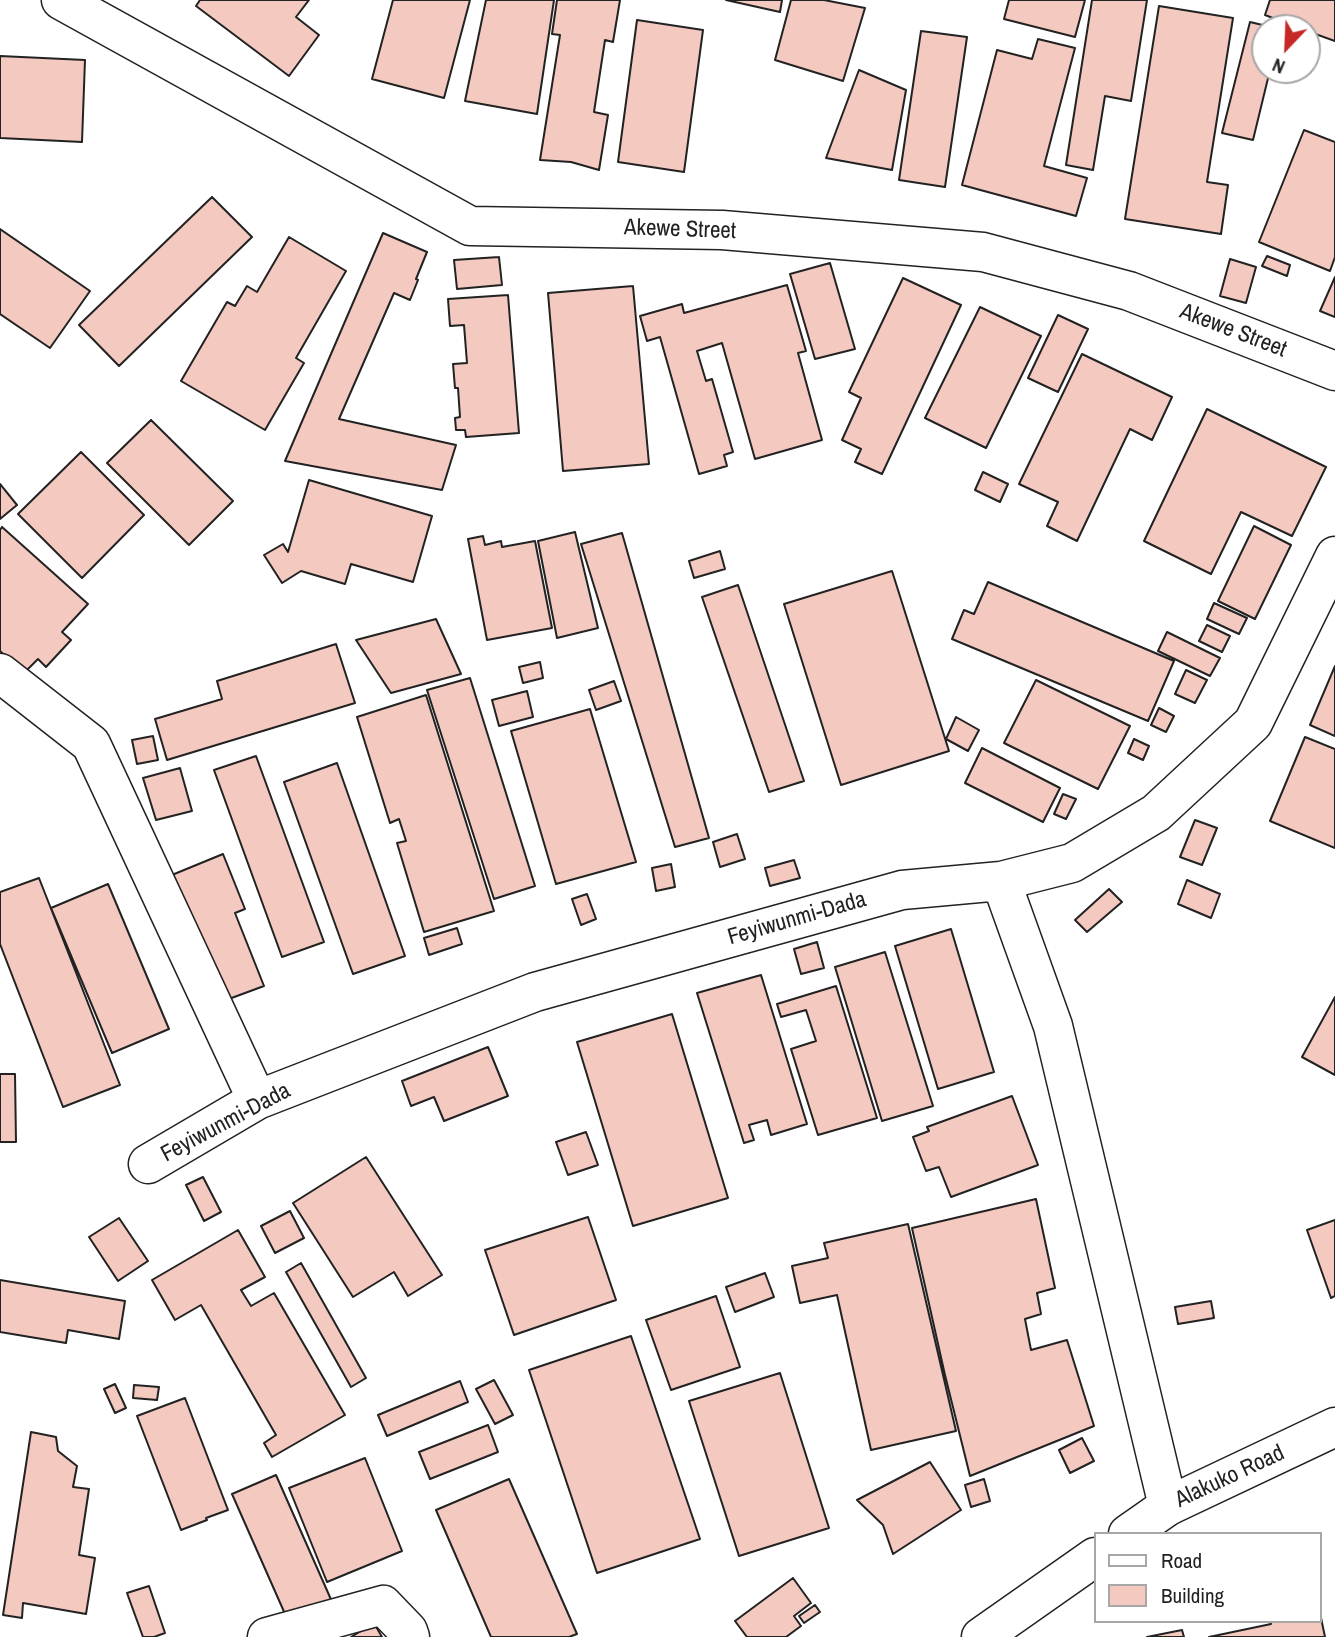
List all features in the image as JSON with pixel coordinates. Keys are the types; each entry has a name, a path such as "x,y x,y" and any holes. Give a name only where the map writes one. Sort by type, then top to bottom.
{"street":[{"name":"Akewe Street","path":"61,0 470,226 722,230 983,252 1129,291 1335,371"},
{"name":"Feyiwunmi-Dada","path":"148,1164 257,1100 534,992 902,890 1001,881 1072,863 1156,813 1253,723 1335,556"},
{"path":"0,673 91,744 257,1100"},
{"path":"1001,881 1053,1026 1168,1506"},
{"name":"Alakuko Road","path":"1131,1532 1168,1506 1335,1427"},
{"path":"1000,1631 1094,1558"},
{"path":"267,1637 383,1605 408,1631 410,1637"}],"building":[{"path":"200,0 309,0 296,17 319,35 289,76 196,6"},
{"path":"393,0 470,0 444,98 372,79"},
{"path":"486,0 554,0 537,114 465,101"},
{"path":"557,0 620,0 613,42 605,40 594,112 608,115 599,170 571,162 540,160 560,35 552,34"},
{"path":"726,0 782,0 780,12"},
{"path":"791,0 824,0 865,8 843,81 775,60"},
{"path":"1009,0 1085,0 1075,37 1004,19"},
{"path":"1092,0 1147,0 1131,101 1105,96 1093,170 1066,165"},
{"path":"1270,0 1335,0 1335,41 1321,36 1321,14 1265,14"},
{"path":"1159,6 1233,18 1207,182 1228,185 1221,234 1125,219"},
{"path":"637,20 703,30 684,172 618,162"},
{"path":"1251,22 1251,84 1267,84 1253,140 1222,133"},
{"path":"921,31 967,37 945,187 899,180"},
{"path":"1038,39 1075,48 1044,166 1087,178 1076,216 962,185 997,50 1032,59"},
{"path":"0,56 85,60 82,142 0,138"},
{"path":"859,70 906,90 892,170 826,158"},
{"path":"1304,130 1335,142 1335,257 1330,271 1259,242"},
{"path":"212,197 252,237 119,366 79,325"},
{"path":"0,229 90,291 50,348 0,314"},
{"path":"383,233 427,252 410,300 394,293 339,419 456,445 442,490 285,461"},
{"path":"289,237 346,271 296,358 304,363 265,430 181,381 227,302 235,306 247,286 257,292"},
{"path":"1267,256 1290,265 1287,276 1262,266"},
{"path":"499,257 502,285 457,289 454,260"},
{"path":"1230,259 1256,267 1246,303 1220,296"},
{"path":"830,263 855,349 815,359 790,274"},
{"path":"1335,277 1335,317 1320,311"},
{"path":"903,278 961,305 882,474 855,462 861,449 842,440 861,398 849,392"},
{"path":"787,285 806,351 798,353 822,440 755,459 722,343 697,351 706,381 712,379 733,452 724,455 727,466 699,474 660,337 647,341 640,316 682,304 684,313"},
{"path":"633,286 649,464 563,471 548,293"},
{"path":"508,295 519,433 466,437 465,430 456,430 455,418 460,417 453,364 467,363 464,325 450,326 448,299"},
{"path":"980,307 1041,336 986,448 925,418"},
{"path":"1058,315 1088,329 1058,392 1028,378"},
{"path":"1082,354 1172,397 1152,440 1130,429 1077,541 1047,526 1058,502 1019,484"},
{"path":"1207,409 1326,467 1292,536 1241,512 1211,574 1144,541"},
{"path":"151,420 233,501 189,545 107,463"},
{"path":"81,452 144,515 82,578 18,514"},
{"path":"983,472 1008,484 1000,502 975,490"},
{"path":"309,480 432,516 413,582 351,564 345,584 301,571 282,583 264,555 283,544 288,552"},
{"path":"0,484 17,505 0,519"},
{"path":"1254,526 1291,545 1255,619 1218,601"},
{"path":"2,527 88,604 62,632 71,640 46,667 38,659 24,673 0,651"},
{"path":"575,532 598,628 557,638 538,541"},
{"path":"622,533 709,838 675,847 581,544"},
{"path":"483,536 485,545 501,541 502,547 535,541 552,628 487,640 468,539"},
{"path":"720,551 725,569 694,578 689,561"},
{"path":"892,571 949,751 841,785 784,604"},
{"path":"988,582 1174,661 1148,721 952,639 964,610 974,614"},
{"path":"738,585 804,781 769,792 702,597"},
{"path":"1214,603 1247,618 1239,634 1207,619"},
{"path":"436,619 461,674 391,693 356,640"},
{"path":"1207,625 1230,636 1222,652 1199,641"},
{"path":"1167,632 1220,658 1210,676 1158,651"},
{"path":"336,644 355,703 167,760 155,719 222,699 217,681"},
{"path":"540,662 543,678 523,683 519,667"},
{"path":"1335,666 1335,736 1310,725"},
{"path":"1186,670 1207,680 1195,703 1175,694"},
{"path":"470,678 535,886 494,899 427,690"},
{"path":"1036,680 1130,726 1098,789 1004,743"},
{"path":"614,681 621,701 596,710 589,690"},
{"path":"527,691 533,717 499,726 492,700"},
{"path":"426,695 494,911 424,932 397,843 406,841 399,819 390,823 357,717"},
{"path":"1159,708 1174,716 1166,732 1151,725"},
{"path":"590,709 636,862 556,884 511,731"},
{"path":"956,717 979,730 968,751 946,739"},
{"path":"153,736 158,760 137,764 132,740"},
{"path":"1305,737 1335,749 1335,848 1270,821"},
{"path":"1134,739 1149,746 1143,760 1128,753"},
{"path":"982,748 1060,788 1043,822 965,783"},
{"path":"256,756 324,942 282,957 214,770"},
{"path":"337,763 405,956 353,974 284,782"},
{"path":"180,768 192,811 156,820 143,778"},
{"path":"1063,794 1076,799 1066,819 1054,814"},
{"path":"1195,820 1217,828 1202,865 1180,857"},
{"path":"737,834 745,859 720,867 713,842"},
{"path":"223,854 245,909 235,913 264,986 218,1003 167,877"},
{"path":"794,860 800,878 770,886 765,868"},
{"path":"671,864 675,887 656,891 652,868"},
{"path":"39,878 120,1085 63,1107 0,944 0,892"},
{"path":"1187,880 1220,894 1211,918 1178,904"},
{"path":"108,884 169,1029 112,1053 51,908"},
{"path":"1109,889 1122,902 1087,932 1075,920"},
{"path":"587,894 596,919 581,925 572,899"},
{"path":"457,928 462,944 429,955 424,938"},
{"path":"951,929 994,1072 938,1089 895,946"},
{"path":"817,942 824,968 801,974 794,949"},
{"path":"885,952 933,1106 882,1121 835,967"},
{"path":"761,975 807,1124 771,1135 767,1120 749,1125 754,1140 744,1143 697,993"},
{"path":"836,986 877,1118 818,1135 791,1049 816,1041 806,1010 781,1017 777,1004"},
{"path":"1335,997 1335,1075 1302,1057"},
{"path":"672,1014 728,1198 633,1226 577,1042"},
{"path":"488,1047 508,1096 444,1121 434,1097 411,1106 402,1081"},
{"path":"0,1074 15,1074 16,1142 0,1142"},
{"path":"1012,1096 1038,1165 951,1197 939,1167 926,1171 913,1137 929,1131 927,1127"},
{"path":"586,1132 598,1165 568,1175 556,1142"},
{"path":"366,1157 442,1275 408,1296 394,1272 353,1297 293,1203"},
{"path":"203,1177 221,1212 204,1221 186,1185"},
{"path":"1036,1199 1055,1288 1037,1293 1041,1314 1025,1319 1031,1350 1067,1340 1094,1426 970,1476 912,1228"},
{"path":"290,1211 304,1238 275,1253 261,1226"},
{"path":"588,1217 616,1300 514,1335 485,1250"},
{"path":"119,1218 148,1261 118,1281 89,1237"},
{"path":"1335,1220 1335,1296 1331,1298 1307,1230"},
{"path":"908,1224 956,1431 871,1450 837,1295 800,1303 792,1266 828,1258 824,1243"},
{"path":"238,1230 265,1277 241,1290 251,1306 274,1293 345,1415 272,1457 264,1443 276,1435 201,1305 175,1320 152,1280"},
{"path":"301,1263 366,1378 351,1387 286,1272"},
{"path":"765,1273 774,1297 735,1312 726,1287"},
{"path":"0,1280 125,1301 119,1339 68,1330 66,1343 0,1332"},
{"path":"716,1296 740,1367 671,1390 646,1320"},
{"path":"1211,1301 1214,1318 1178,1324 1175,1307"},
{"path":"631,1336 700,1539 597,1573 529,1370"},
{"path":"780,1373 829,1528 739,1556 689,1401"},
{"path":"494,1380 513,1415 495,1424 476,1389"},
{"path":"460,1381 468,1402 387,1436 378,1415"},
{"path":"115,1384 126,1408 115,1413 104,1389"},
{"path":"134,1385 159,1387 157,1400 133,1398"},
{"path":"185,1398 228,1510 181,1530 137,1416"},
{"path":"488,1425 498,1452 430,1479 419,1452"},
{"path":"31,1432 56,1437 58,1451 77,1466 73,1487 89,1489 79,1555 95,1558 86,1614 23,1603 22,1618 3,1615"},
{"path":"1082,1438 1094,1461 1070,1473 1059,1450"},
{"path":"365,1458 402,1551 327,1582 289,1488"},
{"path":"930,1462 961,1510 893,1554 883,1525 857,1500"},
{"path":"276,1475 333,1604 289,1623 232,1494"},
{"path":"509,1479 577,1634 569,1637 491,1637 436,1510"},
{"path":"984,1479 990,1501 971,1507 965,1485"},
{"path":"793,1578 811,1603 794,1616 801,1626 786,1637 747,1637 735,1621"},
{"path":"149,1586 165,1633 143,1637 127,1593"},
{"path":"815,1605 820,1612 804,1623 799,1616"},
{"path":"1321,1618 1325,1637 1209,1637 1271,1624 1321,1623"},
{"path":"374,1623 382,1637 351,1637"},
{"path":"1182,1630 1184,1637 1147,1637"}]}
